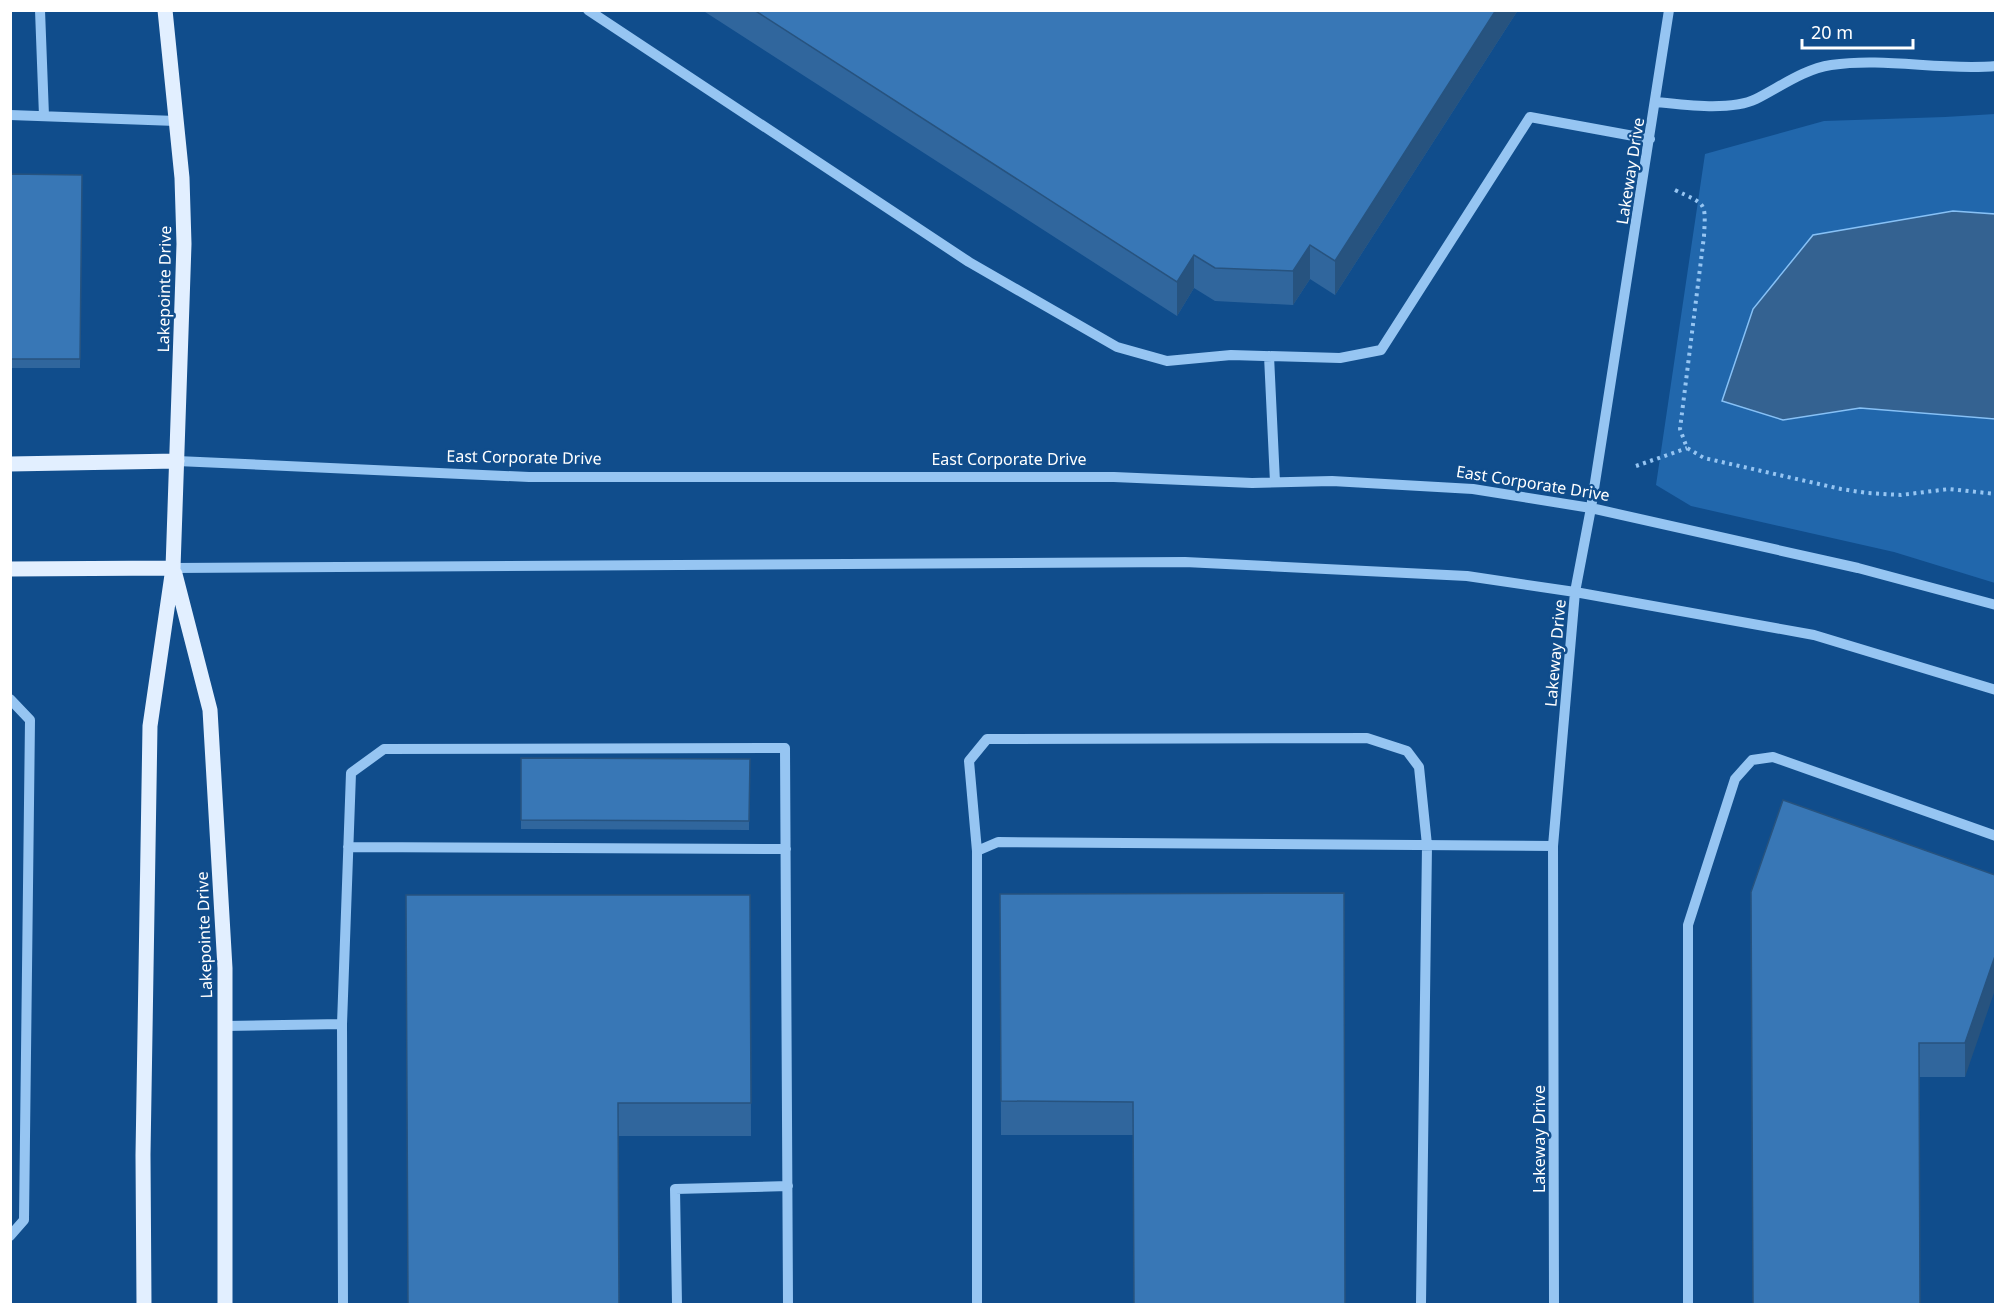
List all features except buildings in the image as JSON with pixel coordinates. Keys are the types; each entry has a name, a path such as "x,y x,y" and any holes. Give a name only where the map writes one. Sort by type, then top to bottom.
{"main road":[{"name":"Lakepointe Drive","path":"144,1305 143,1155 150,726 173,568 184,244 182,178 165,10"},
{"name":"East Corporate Drive","path":"10,464 177,461"},
{"name":"Lakepointe Drive","path":"173,568 210,710 225,968 225,1305"},
{"path":"10,569 173,568"}],"street":[{"path":"40,10 44,116"},
{"path":"588,10 969,262 1117,347 1167,361 1231,355 1340,358 1381,350 1530,117 1650,139"},
{"name":"Lakeway Drive","path":"1554,1305 1553,846 1575,592 1591,508 1670,10"},
{"path":"1656,102 1694,106 1735,104 1755,100 1795,78 1827,66 1859,61 1941,66 1995,66"},
{"path":"10,116 176,121"},
{"path":"1269,357 1275,482"},
{"name":"East Corporate Drive","path":"177,461 529,477 1114,477 1275,482 1332,481 1473,489 1591,508 1878,573 1995,604"},
{"path":"173,568 1185,561 1467,576 1575,592 1814,636 1995,690"},
{"path":"10,699 30,720 24,1220 10,1236"},
{"path":"977,1305 976,851 969,761 987,739 1367,738 1407,751 1419,767 1426,845 1421,1305"},
{"path":"343,1305 342,1024 351,772 384,749 785,748 788,1305"},
{"path":"1688,1305 1688,926 1735,779 1752,760 1773,757 1995,836"},
{"path":"976,851 998,842 1553,846"},
{"path":"348,847 786,849"},
{"path":"225,1026 342,1024"},
{"path":"677,1305 675,1189 788,1186"}],"path":[{"path":"1675,190 1701,203 1706,211 1680,429 1687,448 1704,458 1867,493 1901,495 1949,489 1995,494"},
{"path":"1636,466 1687,448"}],"shaded area":[{"path":"1995,114 1995,583 1894,552 1691,506 1656,485 1705,154 1824,121"},
{"path":"1953,211 1995,214 1995,419 1860,408 1783,420 1722,401 1753,309 1813,235"}]}
